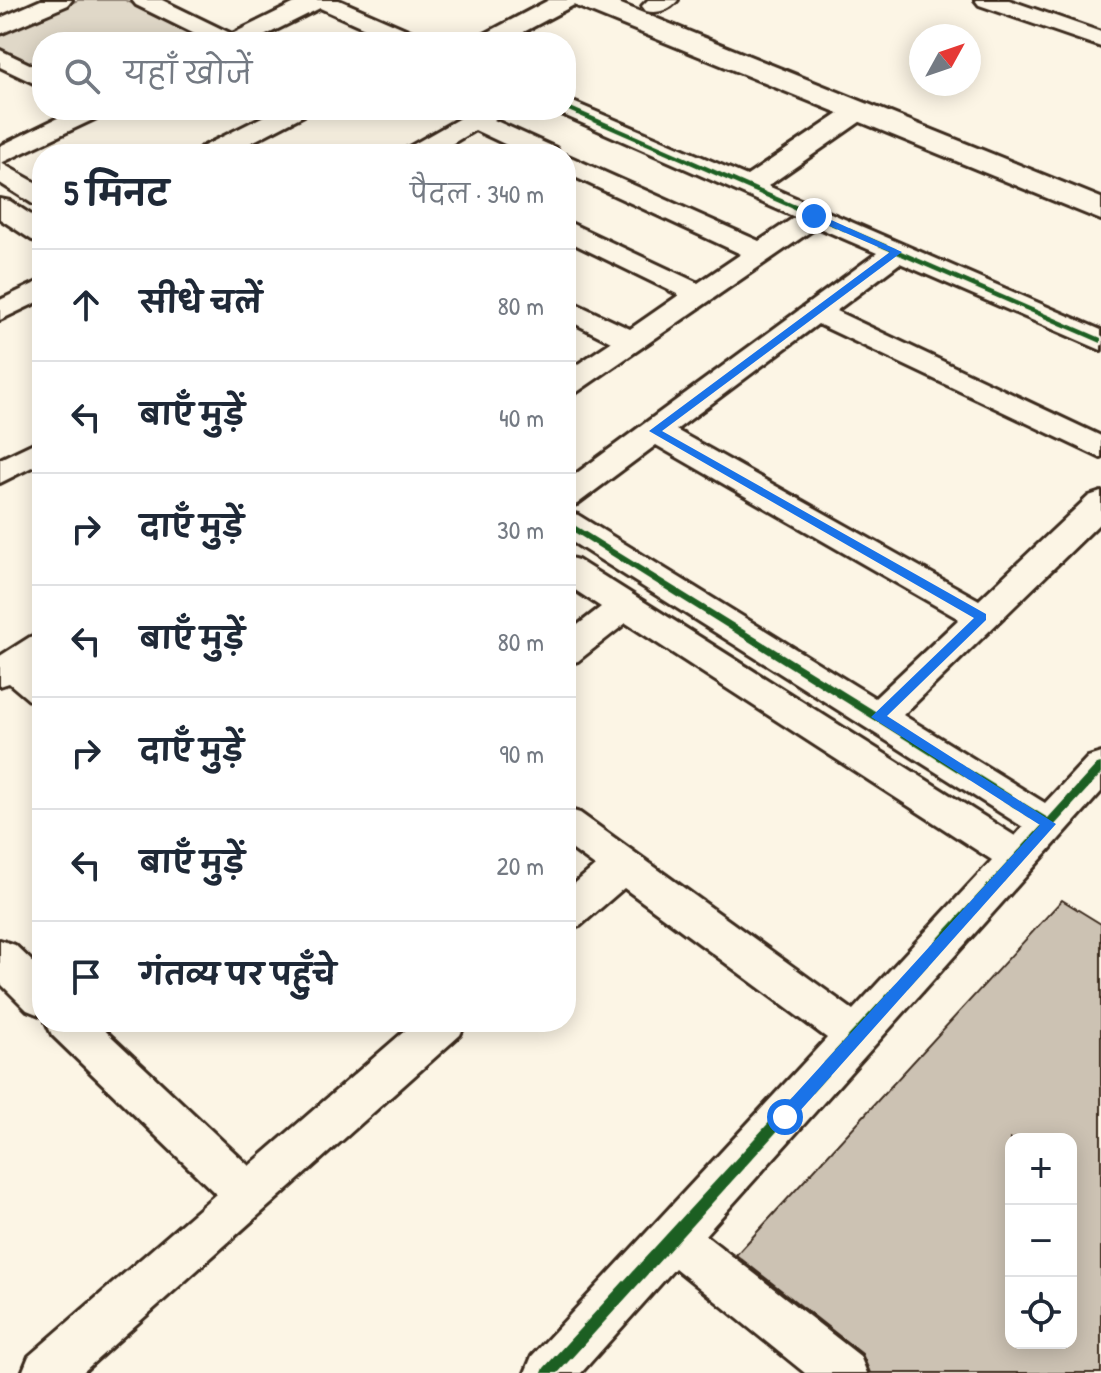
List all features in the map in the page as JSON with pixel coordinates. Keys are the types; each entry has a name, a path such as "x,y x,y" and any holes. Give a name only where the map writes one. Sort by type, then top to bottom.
{"street":[{"path":"0,27 60,0"},
{"path":"144,0 211,32"},
{"path":"253,32 319,0 393,32"},
{"path":"506,32 566,0"},
{"path":"586,0 1101,210"},
{"path":"987,0 1101,40"},
{"path":"652,2 1101,182"},
{"path":"0,57 32,75"},
{"path":"576,111 1101,341"},
{"path":"749,187 858,112"},
{"path":"0,156 74,120"},
{"path":"229,144 275,120"},
{"path":"433,144 474,120"},
{"path":"491,120 531,144"},
{"path":"576,168 762,253"},
{"path":"0,171 32,192"},
{"path":"0,207 32,228"},
{"path":"576,379 814,216"},
{"path":"576,234 701,295"},
{"path":"576,490 897,252"},
{"path":"0,311 32,294"},
{"path":"816,312 1101,448"},
{"path":"576,313 632,341"},
{"path":"654,431 982,617"},
{"path":"0,473 32,455"},
{"path":"878,717 1101,503"},
{"path":"576,529 1049,824"},
{"path":"576,574 1019,858"},
{"path":"576,644 625,606"},
{"path":"32,652 6,669 32,685"},
{"path":"549,1373 1101,767"},
{"path":"576,831 857,1037"},
{"path":"576,906 623,865"},
{"path":"0,957 32,988"},
{"path":"84,1032 249,1195"},
{"path":"46,1373 434,1032"},
{"path":"673,1238 843,1373"}],"shaded area":[{"path":"78,0 125,0 193,32 32,32 32,67 0,50 0,34"}],"building":[{"path":"1062,900 1101,924 1101,1373 870,1373 862,1354 736,1255"}],"cycle path":[{"path":"576,111 1101,341"},
{"path":"576,529 1049,824"},
{"path":"549,1373 1101,767"}],"route":[{"path":"785,1117 1049,824 878,717 982,617 654,431 897,252 814,216"}]}
